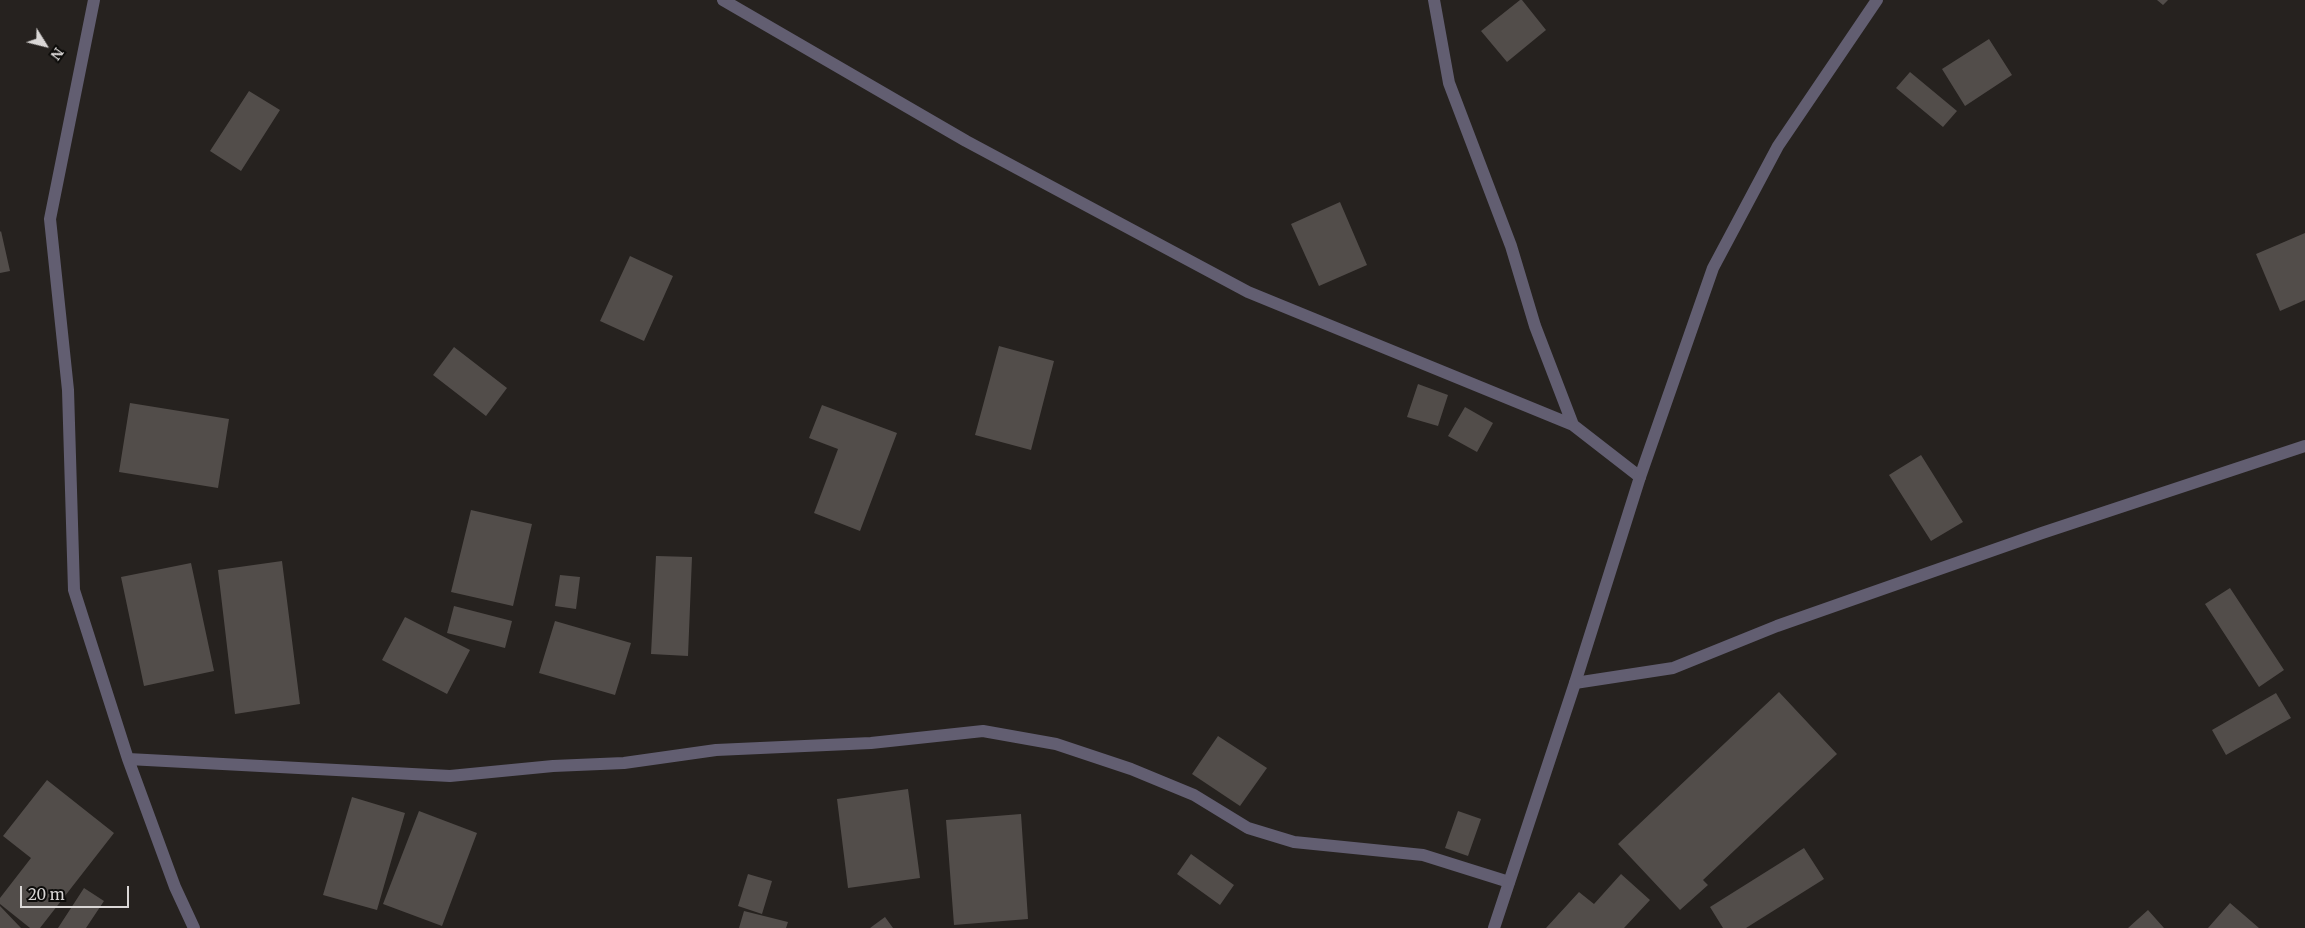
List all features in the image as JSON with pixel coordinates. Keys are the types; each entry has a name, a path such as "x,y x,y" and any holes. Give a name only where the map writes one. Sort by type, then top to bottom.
{"street":[{"path":"94,0 50,219 68,390 74,590 128,759 174,887 194,928"},
{"path":"723,0 966,140 1248,292 1573,425 1640,476"},
{"path":"1434,0 1449,83 1511,246 1535,326 1573,425"},
{"path":"1494,928 1575,683 1640,476 1713,268 1778,146 1877,0"},
{"path":"1575,683 1673,668 1777,626 2033,536 2305,446"},
{"path":"128,759 450,776 553,766 624,763 716,750 871,743 983,732 1056,744 1131,769 1194,795 1248,828 1294,842 1423,855 1509,882"}],"building":[{"path":"1522,0 1546,30 1507,62 1481,31"},
{"path":"2157,0 2168,0 2163,5"},
{"path":"1989,39 2012,75 1965,106 1942,69"},
{"path":"1910,72 1957,111 1943,127 1896,88"},
{"path":"249,91 280,110 241,171 210,151"},
{"path":"1340,202 1367,265 1319,286 1291,224"},
{"path":"0,232 10,271 0,273"},
{"path":"2305,233 2305,300 2280,311 2256,254"},
{"path":"630,256 673,276 644,341 600,321"},
{"path":"999,346 1054,361 1031,450 975,435"},
{"path":"454,347 507,388 486,416 433,375"},
{"path":"1418,384 1448,395 1438,426 1407,417"},
{"path":"130,403 229,419 218,488 119,472"},
{"path":"822,405 897,433 860,531 814,513 838,449 809,438"},
{"path":"1465,407 1493,423 1477,452 1448,436"},
{"path":"1921,455 1963,522 1931,541 1889,475"},
{"path":"471,510 532,524 513,606 451,592"},
{"path":"656,556 692,557 688,656 651,654"},
{"path":"282,561 300,704 235,714 218,570"},
{"path":"191,563 214,671 144,686 121,577"},
{"path":"560,575 580,577 576,609 555,606"},
{"path":"2230,588 2284,670 2259,687 2205,604"},
{"path":"454,606 512,621 505,648 447,633"},
{"path":"405,617 470,650 447,694 382,660"},
{"path":"555,621 631,643 615,695 539,673"},
{"path":"1779,692 1837,754 1703,880 1708,885 1680,910 1618,844"},
{"path":"2276,693 2291,718 2226,755 2212,730"},
{"path":"1218,736 1267,768 1240,806 1192,774"},
{"path":"47,780 114,833 40,928 30,928 0,904 0,898 31,858 3,836"},
{"path":"908,789 920,878 848,888 837,799"},
{"path":"352,797 405,813 377,910 323,895"},
{"path":"419,811 477,833 442,926 383,904"},
{"path":"1458,811 1481,819 1468,856 1445,848"},
{"path":"1021,814 1028,919 954,925 946,820"},
{"path":"1804,848 1824,879 1746,928 1723,928 1710,907"},
{"path":"1191,854 1234,885 1220,905 1177,874"},
{"path":"748,874 772,881 762,914 738,906"},
{"path":"1621,874 1650,900 1624,928 1546,928 1579,892 1594,904"},
{"path":"84,888 104,901 86,928 58,928"},
{"path":"2230,903 2259,928 2208,928"},
{"path":"0,906 21,928 0,928"},
{"path":"2148,910 2164,928 2128,928"},
{"path":"744,911 788,922 786,928 739,928"},
{"path":"885,917 893,928 870,928"}]}
